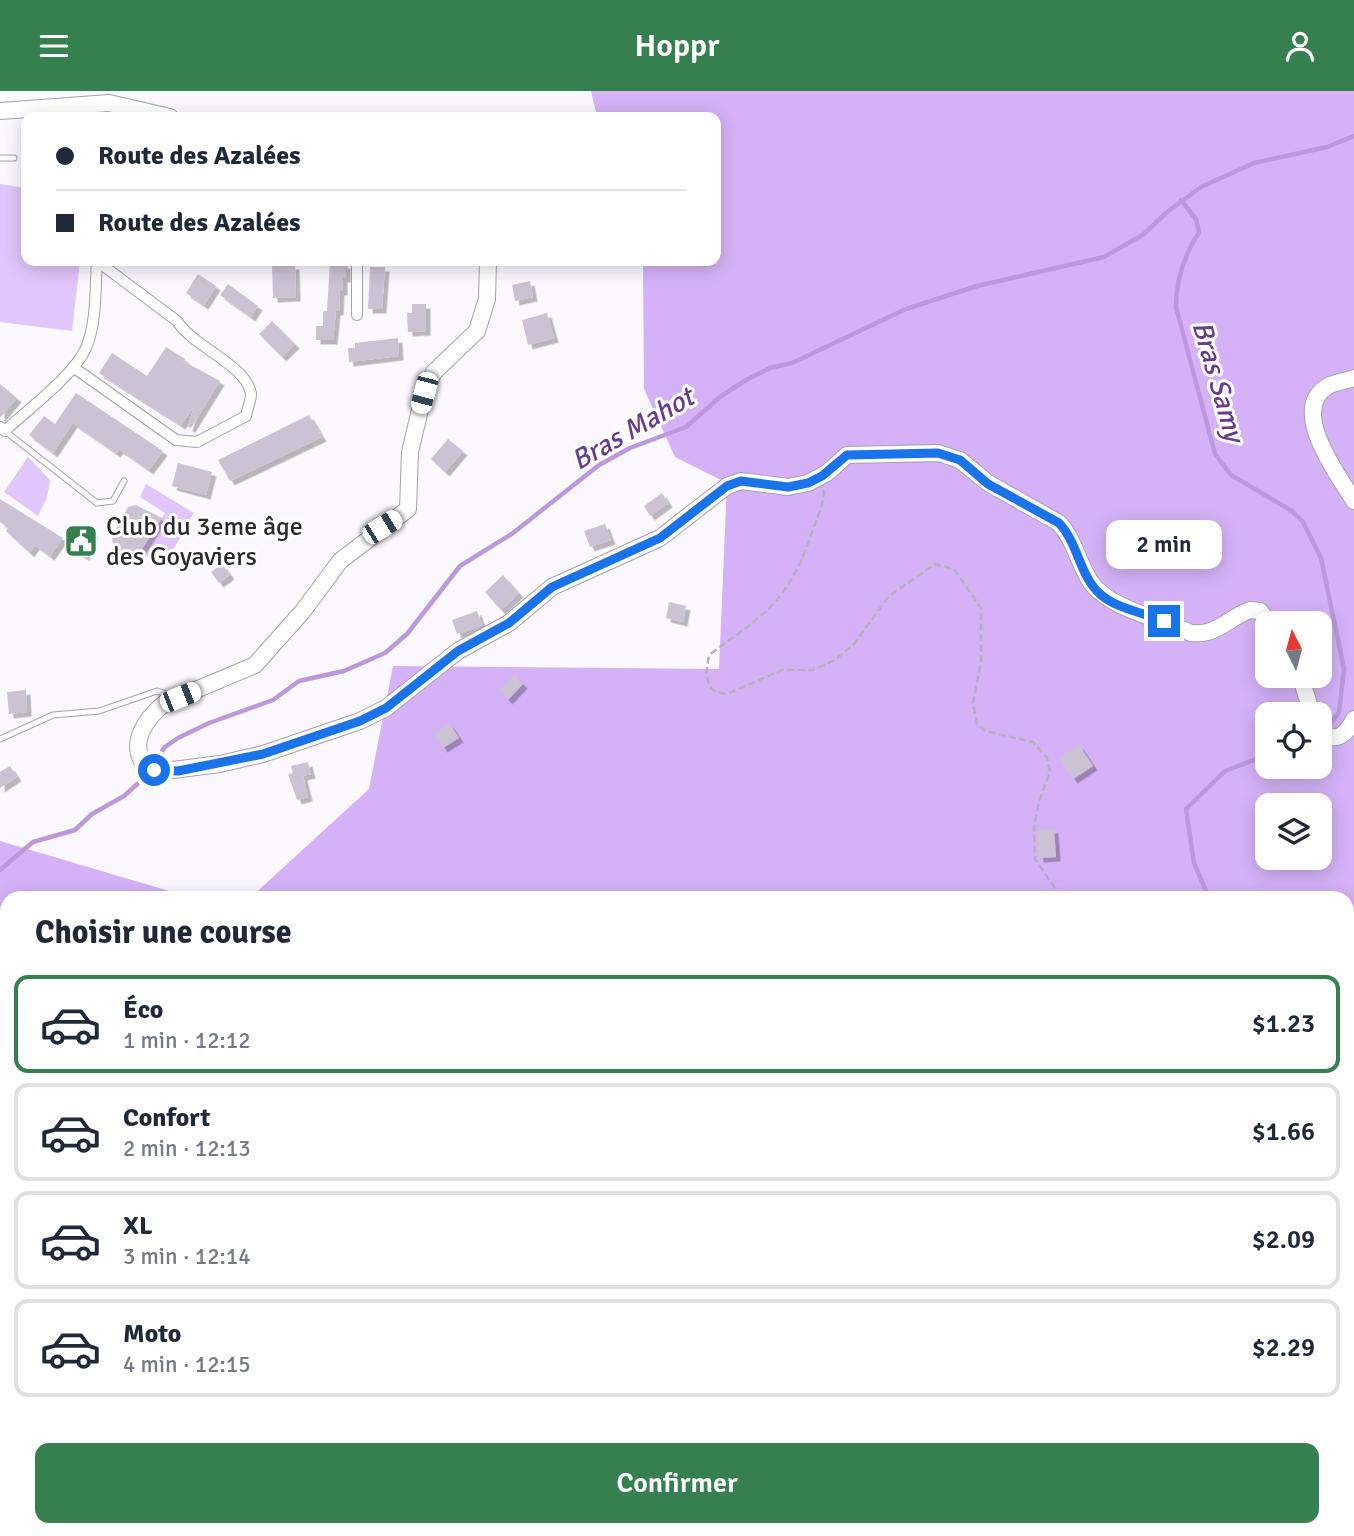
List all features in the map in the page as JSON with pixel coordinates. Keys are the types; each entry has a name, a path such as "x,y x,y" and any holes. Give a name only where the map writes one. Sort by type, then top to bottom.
{"main road":[{"path":"0,111 126,112"},
{"path":"488,266 487,299 477,331 434,372 424,393 410,451 408,509 340,561 303,611 255,665 165,703 153,713 139,738 138,750 145,766 154,770 178,771 263,754 360,721 386,708 458,651 509,623 552,587 660,538 727,486 748,480 778,488 808,483 822,476 839,460 858,453 920,452 951,455 988,484 1059,523 1067,531 1090,581 1108,600 1191,633 1200,634 1220,629 1250,610 1260,611"},
{"path":"1354,378 1328,386 1316,397 1311,415 1328,456 1354,501"},
{"path":"1332,738 1338,738 1351,725"}],"street":[{"path":"3,429 73,367 85,349 89,337 96,266"},
{"path":"73,367 176,440 197,442 246,416 251,395 242,375 185,334 177,321 104,266"},
{"path":"356,315 357,266"}],"lane":[{"path":"0,158 14,158"},
{"path":"3,429 97,503 113,501 124,481"},
{"path":"0,739 53,715 99,711 157,691 180,697"}],"path":[{"path":"822,476 825,492 793,580 776,603 709,655 706,675 710,687 716,692 727,694 782,670 813,670 835,660 854,643 889,596 935,564 954,569 981,608 981,662 973,703 977,724 996,734 1033,742 1047,758 1050,772 1039,801 1034,828 1035,859 1055,891"}],"shaded area":[{"path":"591,91 1354,91 1354,891 258,891 369,789 393,666 719,669 727,483 675,457 644,389 643,266 721,266 721,112 596,112"},
{"path":"0,184 21,187 21,266 79,266 72,331 0,322"},
{"path":"28,457 50,480 47,498 38,516 4,492"},
{"path":"146,484 194,513 164,566 140,552 165,513 140,497"},
{"path":"0,841 169,891 0,891"}],"building":[{"path":"272,266 295,266 296,297 273,298"},
{"path":"330,266 346,266 333,340 316,340 316,326 323,326 323,311 327,311"},
{"path":"370,267 385,267 382,309 368,309"},
{"path":"198,274 216,286 204,305 186,293"},
{"path":"530,281 533,297 515,301 512,285"},
{"path":"228,284 258,306 251,317 220,295"},
{"path":"412,304 426,304 426,331 408,332 407,313 412,313"},
{"path":"547,313 554,338 528,345 522,320"},
{"path":"272,321 295,344 282,357 259,334"},
{"path":"398,338 399,356 349,362 348,348 355,348 355,343"},
{"path":"166,347 185,359 183,361 220,381 191,428 188,427 194,406 181,425 99,373 112,353 147,376"},
{"path":"0,384 17,398 0,418"},
{"path":"76,393 163,451 149,470 119,449 116,453 73,423 53,453 29,435 44,416 55,424"},
{"path":"309,415 322,437 230,481 218,460"},
{"path":"448,439 463,451 445,472 431,459"},
{"path":"178,463 212,472 206,495 172,486"},
{"path":"662,493 668,503 650,516 644,506"},
{"path":"0,499 63,538 50,556 35,545 30,553 6,531 8,528 0,522"},
{"path":"136,505 162,518 136,558 113,546 112,537 128,507"},
{"path":"605,524 611,540 590,547 584,531"},
{"path":"75,526 94,533 85,556 66,548"},
{"path":"222,564 230,575 219,583 211,572"},
{"path":"503,575 519,593 501,610 485,592"},
{"path":"669,602 686,606 683,622 666,618"},
{"path":"477,611 482,625 457,634 452,620"},
{"path":"514,675 523,684 508,700 499,690"},
{"path":"26,690 27,712 9,714 7,692"},
{"path":"449,723 459,738 443,748 434,734"},
{"path":"1079,745 1093,766 1073,779 1059,758"},
{"path":"308,762 311,774 303,776 308,797 297,800 288,774 293,773 291,766"},
{"path":"10,766 17,777 0,788 0,772"},
{"path":"1054,829 1056,857 1039,858 1037,830"}],"waterway":[{"name":"Bras Mahot","path":"0,870 33,842 75,830 92,814 124,796 145,777 165,747 178,738 209,723 273,700 299,681 344,671 385,653 407,634 460,566 513,533 599,465 630,448 686,427 720,397 746,380 770,368 792,363 906,309 977,286 1104,257 1144,234 1166,213 1201,187 1254,163 1327,147 1354,136"},
{"name":"Bras Samy","path":"1181,200 1196,219 1199,232 1182,268 1176,307 1215,454 1231,475 1292,511 1303,522 1321,558 1344,669 1339,712 1332,722"},
{"name":"Bras Samy","path":"1206,891 1194,863 1186,809 1225,771 1255,760"}],"place":[{"name":"Club du 3eme âge des Goyaviers","path":"81,541"}],"route":[{"path":"154,770 178,771 263,754 360,721 386,708 444,660 509,623 552,587 660,538 727,486 748,480 778,488 808,483 827,473 847,455 858,453 920,452 951,455 988,484 1059,523 1067,531 1080,562 1099,593 1108,600 1164,621"}]}
